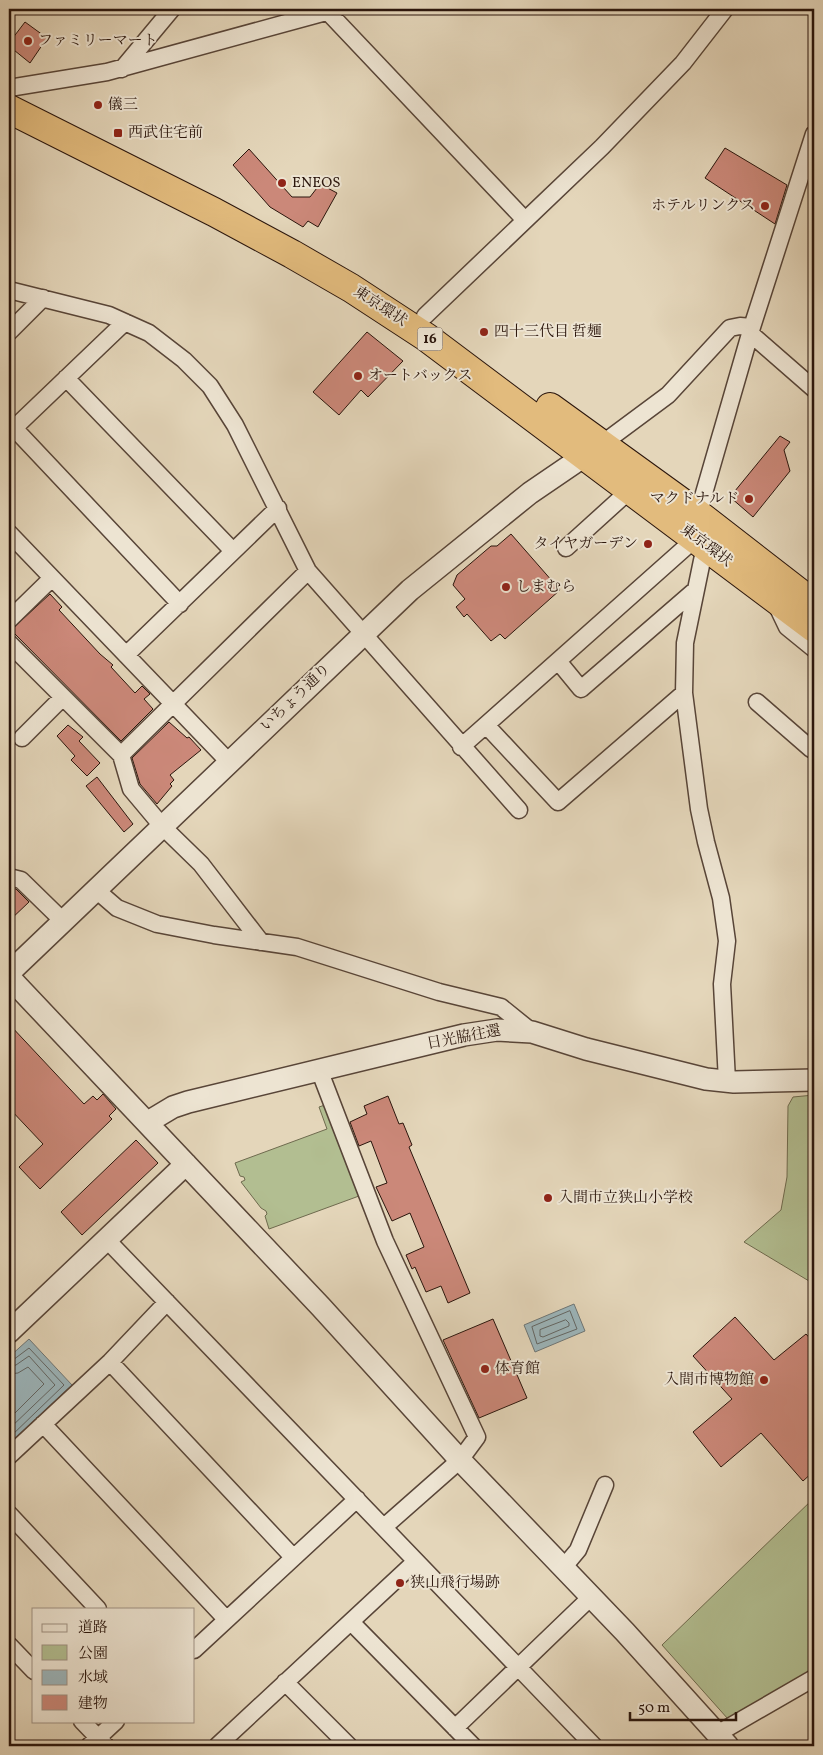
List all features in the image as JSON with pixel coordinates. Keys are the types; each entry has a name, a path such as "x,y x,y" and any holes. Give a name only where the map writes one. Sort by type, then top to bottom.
{"highway":[{"name":"東京環状","path":"9,89 309,244 425,316 700,533 774,598 814,628"},
{"name":"東京環状","path":"9,109 214,212 351,288 593,450 630,490 814,604"}],"street":[{"path":"122,68 172,9"},
{"path":"425,316 683,63 725,9"},
{"path":"9,89 122,68 307,13 332,10 525,220"},
{"path":"727,1081 722,984 727,941 721,898 699,808 684,693 685,643 700,533 752,330 814,134"},
{"path":"9,290 110,315 149,333 184,360 210,386 235,425 308,571 362,635 519,810"},
{"path":"9,332 43,298"},
{"path":"125,322 11,431 180,604"},
{"path":"593,450 668,395 730,328 740,326 752,330 814,389"},
{"path":"66,378 233,551"},
{"name":"いちょう通り","path":"9,975 95,890 362,635 454,553 530,493 593,450"},
{"path":"566,548 630,490"},
{"path":"126,656 278,508"},
{"path":"9,533 229,762"},
{"path":"461,747 700,533"},
{"path":"121,755 308,571"},
{"path":"9,620 52,578"},
{"path":"558,661 582,689 693,592"},
{"path":"774,598 787,627 814,649"},
{"path":"9,643 121,755 131,789 162,826 200,864 260,942"},
{"path":"486,725 558,802 684,693"},
{"path":"22,738 63,697"},
{"path":"757,702 811,749 814,744"},
{"path":"9,877 21,880 63,921"},
{"path":"95,890 117,908 157,924 297,947 439,992 501,1007 532,1032"},
{"path":"9,975 148,1122 460,1460 591,1597 722,1740 814,1678"},
{"name":"日光脇往還","path":"148,1122 173,1107 188,1102 320,1072 464,1035 512,1030 532,1032 586,1050 706,1079 727,1081 814,1080"},
{"path":"320,1072 385,1241 477,1437 460,1460 384,1527"},
{"path":"9,1332 186,1164"},
{"path":"107,1240 594,1746"},
{"path":"9,1456 110,1362 167,1302"},
{"path":"110,1362 293,1557"},
{"path":"44,1424 226,1619"},
{"path":"563,1568 578,1550 605,1485"},
{"path":"195,1649 357,1499"},
{"path":"9,1514 97,1608"},
{"path":"225,1744 286,1682 416,1561"},
{"path":"455,1728 591,1597"},
{"path":"351,1622 473,1746"},
{"path":"9,1645 32,1669"},
{"path":"286,1682 348,1746"},
{"path":"83,1722 97,1743 115,1722"}],"green space":[{"path":"814,1095 814,1284 744,1242 781,1210 787,1177 788,1106 793,1097"},
{"path":"325,1105 359,1196 269,1229 265,1216 267,1214 266,1211 261,1208 241,1182 245,1180 244,1177 240,1176 235,1163 327,1129 319,1107"},
{"path":"814,1498 814,1670 728,1719 662,1645"}],"water":[{"path":"574,1304 585,1331 535,1352 524,1325"},
{"path":"29,1339 72,1385 9,1444 9,1357"}],"building":[{"name":"ファミリーマート","path":"25,22 47,38 30,63 9,46 9,43"},
{"name":"ホテルリンクス","path":"725,148 787,185 775,224 705,178"},
{"path":"249,149 292,197 310,197 320,184 337,193 318,227 308,221 303,227 270,207 233,165"},
{"name":"オートバックス","path":"367,332 403,361 368,397 361,390 339,415 313,392"},
{"path":"780,436 790,442 784,450 790,471 753,517 730,497"},
{"name":"しまむら","path":"511,534 560,590 505,639 500,634 491,641 467,614 464,617 456,607 465,599 453,585 457,575 491,546 497,546"},
{"path":"50,594 62,607 59,610 100,654 113,665 111,667 135,693 142,686 150,694 144,699 153,709 121,741 11,630"},
{"path":"169,722 187,738 189,737 201,750 170,775 174,780 170,784 172,786 157,804 140,784 132,758"},
{"path":"68,725 83,737 79,741 100,763 87,776 71,760 75,756 57,736"},
{"path":"97,777 133,824 124,832 86,786"},
{"path":"11,888 16,889 29,902 9,921 9,890"},
{"path":"9,1024 84,1104 93,1096 97,1100 103,1094 116,1109 109,1116 112,1119 40,1189 19,1167 43,1144 9,1108"},
{"path":"388,1096 399,1124 403,1123 412,1145 409,1147 470,1293 448,1303 441,1286 426,1292 415,1267 412,1269 406,1255 424,1247 410,1213 392,1221 376,1187 387,1183 371,1141 359,1146 350,1122 367,1114 364,1106"},
{"path":"136,1140 158,1163 82,1235 61,1212"},
{"name":"入間市博物館","path":"735,1317 774,1360 806,1334 814,1343 814,1471 803,1481 761,1433 721,1467 693,1432 732,1399 693,1356"},
{"name":"体育館","path":"493,1319 527,1398 479,1418 443,1340"}],"place":[{"name":"ファミリーマート","path":"28,41"},
{"name":"儀三","path":"98,105"},
{"name":"西武住宅前","path":"118,133"},
{"name":"ENEOS","path":"282,183"},
{"name":"ホテルリンクス","path":"765,206"},
{"name":"四十三代目 哲麺","path":"484,332"},
{"name":"オートバックス","path":"358,376"},
{"name":"マクドナルド","path":"749,499"},
{"name":"タイヤガーデン","path":"648,544"},
{"name":"しまむら","path":"506,587"},
{"name":"入間市立狭山小学校","path":"548,1198"},
{"name":"体育館","path":"485,1369"},
{"name":"入間市博物館","path":"764,1380"},
{"name":"狭山飛行場跡","path":"400,1583"}]}
